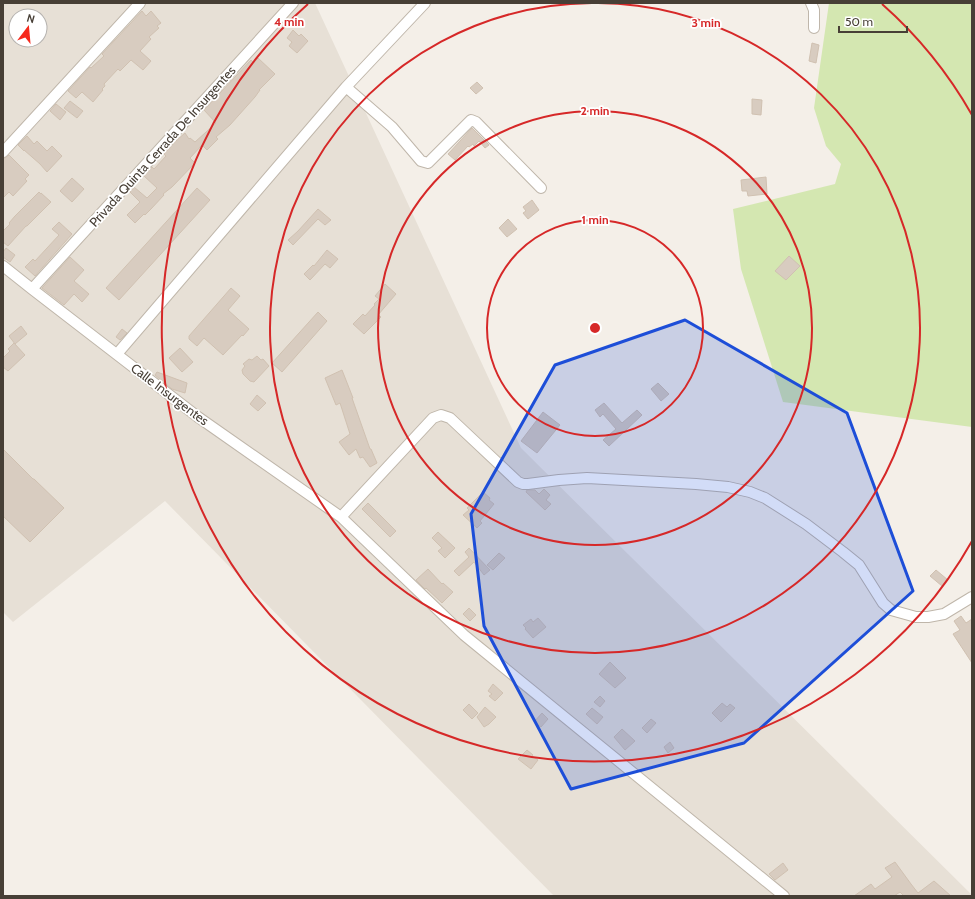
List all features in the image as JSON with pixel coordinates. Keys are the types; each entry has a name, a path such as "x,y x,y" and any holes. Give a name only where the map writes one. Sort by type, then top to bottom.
{"street":[{"path":"3,152 140,3"},
{"name":"Privada Quinta Cerrada De Insurgentes","path":"32,289 293,3"},
{"path":"117,354 346,87 426,3"},
{"path":"811,3 814,10 814,28"},
{"path":"346,87 392,127 421,161 428,163 471,120 476,122 541,188"},
{"name":"Calle Insurgentes","path":"3,266 198,417 341,517 464,635 784,896"},
{"path":"341,517 433,418 441,415 450,418 518,482 523,484 587,478 696,484 728,487 750,492 765,498 806,524 859,565 883,603 892,610 916,617 928,617 944,614 972,597"}],"highlighted area":[{"path":"685,320 847,413 913,591 744,743 571,789 484,626 471,514 555,365"}],"shaded area":[{"path":"3,3 315,3 521,448 972,896 554,896 165,501 13,622 3,612"}],"green space":[{"path":"829,3 972,3 972,427 783,402 741,269 733,209 835,184 841,164 826,146 814,108"}],"building":[{"path":"142,11 146,16 151,11 161,23 157,26 159,28 149,37 151,39 140,51 151,61 143,70 131,60 120,71 118,69 104,84 105,86 102,89 103,90 93,102 82,92 76,98 68,91 90,67 91,68 104,56 102,54"},
{"path":"293,30 299,36 301,34 308,41 297,53 289,46 292,42 287,38"},
{"path":"812,43 819,45 816,63 809,61"},
{"path":"258,58 275,74 259,90 255,97 230,125 216,137 218,139 207,150 202,145 190,158 195,163 172,187 163,194 164,195 145,215 144,214 135,223 127,215 140,202 130,192 134,187 147,198 157,188 144,176 152,167 154,169 166,156 164,154 185,133 189,139 190,138 195,142 216,123 204,110 251,60 254,63"},
{"path":"477,82 483,88 476,94 470,88"},
{"path":"752,99 762,100 761,115 752,114"},
{"path":"70,101 83,111 77,118 64,108"},
{"path":"56,104 66,112 60,120 50,111"},
{"path":"472,128 489,145 485,148 479,141 474,146 473,144 469,147 468,146 455,160 448,154"},
{"path":"27,136 34,144 37,141 47,151 52,146 62,156 47,172 18,145"},
{"path":"9,155 29,175 25,179 27,181 13,196 9,192 3,198 3,158"},
{"path":"766,177 767,194 748,196 747,191 742,191 741,180"},
{"path":"72,178 84,189 72,202 60,191"},
{"path":"197,188 210,200 119,300 106,288"},
{"path":"39,192 51,202 8,246 3,242 3,231 15,216"},
{"path":"532,200 539,210 528,219 523,213 526,211 523,207"},
{"path":"318,209 331,220 325,225 318,219 293,245 288,240"},
{"path":"508,219 517,229 507,237 499,228"},
{"path":"59,222 72,234 35,276 25,267 33,259 35,261 59,235 52,229"},
{"path":"6,248 15,255 10,262 3,257 3,252"},
{"path":"327,250 338,259 330,268 325,264 310,280 304,274 313,265 314,266"},
{"path":"789,256 800,266 786,280 775,271"},
{"path":"70,257 84,270 74,281 89,294 82,302 74,294 64,305 42,288"},
{"path":"385,284 396,294 378,315 381,317 364,334 353,324 363,314 365,316 375,305 374,304 379,299 375,296"},
{"path":"231,288 240,296 228,310 249,329 223,355 204,338 197,346 189,339 189,336"},
{"path":"318,312 327,321 282,372 272,363"},
{"path":"21,326 27,334 15,344 9,336"},
{"path":"122,329 127,333 120,340 116,337"},
{"path":"14,343 25,355 8,371 3,367 3,358 10,351 8,349"},
{"path":"180,348 193,362 182,372 169,358"},
{"path":"257,356 261,360 263,359 269,366 254,382 250,381 243,374 242,370 245,366 243,364 249,359 252,360"},
{"path":"342,370 370,449 377,463 370,467 363,457 360,458 356,449 349,455 339,442 350,434 340,403 336,405 325,378"},
{"path":"157,372 187,383 185,393 172,389 155,375"},
{"path":"658,383 669,394 661,401 651,389"},
{"path":"257,395 266,403 258,411 250,404"},
{"path":"604,403 622,423 637,410 642,415 609,446 603,440 616,429 603,414 600,417 595,410"},
{"path":"543,412 560,425 537,453 521,441"},
{"path":"3,449 64,508 30,542 3,516"},
{"path":"544,489 550,495 546,500 551,504 545,510 526,492 527,490 535,490 539,494"},
{"path":"483,492 494,504 480,521 482,523 477,528 463,515 469,510 467,508"},
{"path":"368,503 396,531 390,537 362,509"},
{"path":"438,532 455,548 445,558 438,551 442,548 432,538"},
{"path":"469,548 490,570 484,575 474,562 459,576 454,571 469,557 465,552"},
{"path":"499,553 505,558 493,570 487,565"},
{"path":"428,569 442,584 443,583 453,592 442,603 416,580"},
{"path":"936,570 948,580 942,586 930,576"},
{"path":"469,608 476,615 470,621 463,614"},
{"path":"961,616 966,623 972,619 972,663 953,634 960,630 954,621"},
{"path":"538,618 546,627 533,638 523,625 531,619 533,622"},
{"path":"610,662 626,678 615,688 599,674"},
{"path":"493,684 503,693 495,701 489,696 492,694 488,691"},
{"path":"600,696 605,701 600,707 594,702"},
{"path":"722,703 727,707 730,704 735,708 721,722 712,713"},
{"path":"469,704 478,713 472,719 463,710"},
{"path":"485,707 496,717 484,727 477,717"},
{"path":"592,708 603,717 597,724 586,714"},
{"path":"542,713 548,719 541,727 534,722"},
{"path":"651,719 656,723 647,733 642,728"},
{"path":"622,729 635,741 625,750 614,737"},
{"path":"670,742 674,748 668,753 664,747"},
{"path":"527,750 538,760 531,769 518,759"},
{"path":"895,862 918,893 934,881 951,896 904,896 900,892 894,896 854,896 871,884 875,889 892,877 885,868"},
{"path":"783,863 788,870 775,880 769,874"}]}
